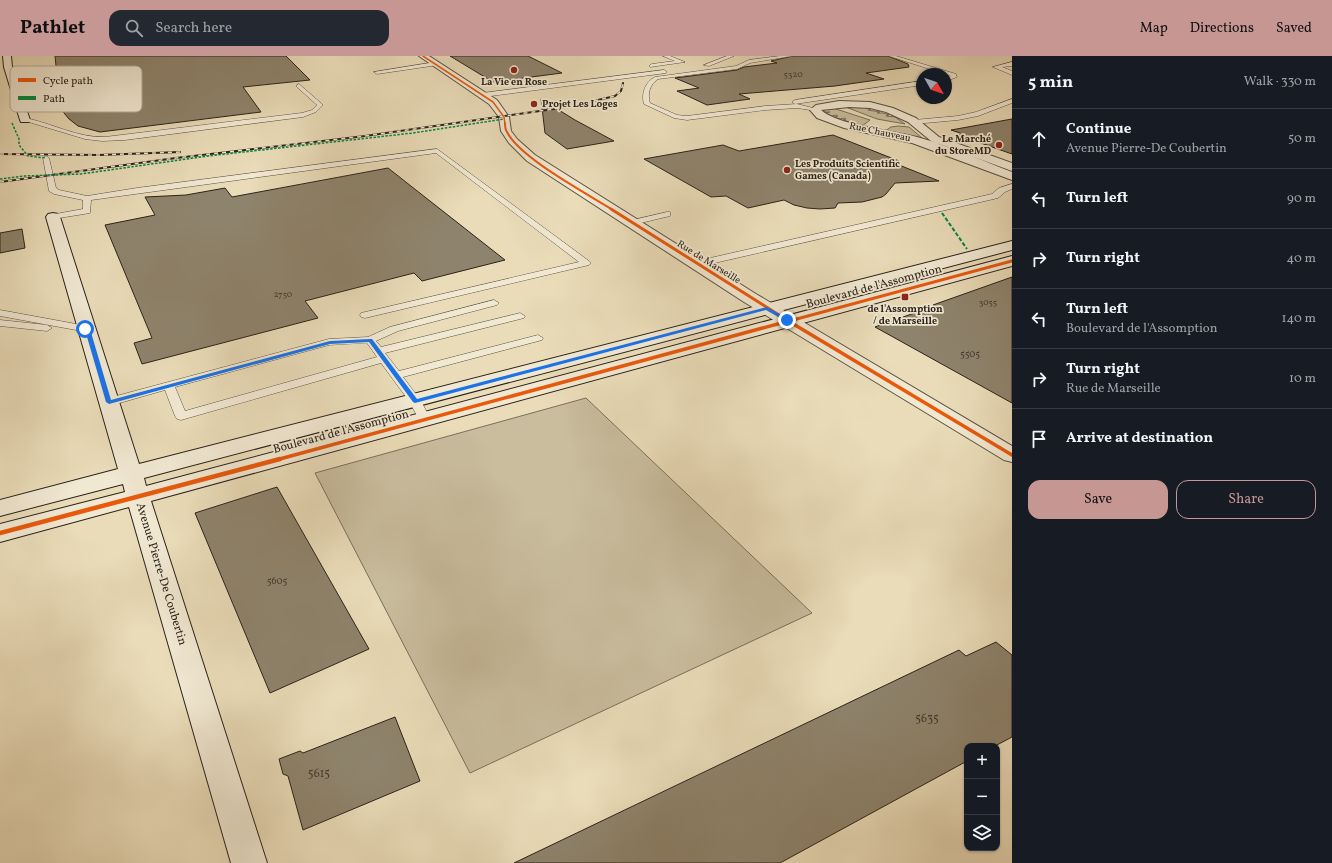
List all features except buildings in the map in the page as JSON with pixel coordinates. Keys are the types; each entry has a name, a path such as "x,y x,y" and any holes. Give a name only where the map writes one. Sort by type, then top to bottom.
{"street":[{"path":"7,56 10,73"},
{"name":"Rue de Marseille","path":"423,56 480,90 493,102 504,117 505,127 509,136 524,152 767,308 1012,455"},
{"name":"Rue Chauveau","path":"1012,167 935,139 926,134 908,117 880,107 859,103 844,103 824,106 815,110 818,114 848,126 915,140 1012,176"},
{"path":"22,112 25,120"},
{"name":"Avenue Pierre-De Coubertin","path":"53,217 248,863"},
{"name":"Boulevard de l'Assomption","path":"0,508 767,308 1012,246"},
{"name":"Boulevard de l'Assomption","path":"0,533 425,420 787,320 1012,261"}],"lane":[{"path":"645,67 682,62 665,56"},
{"path":"706,59 732,56"},
{"path":"790,56 749,62 737,67 653,79 645,94 645,99 647,104 676,117 694,118 916,84"},
{"path":"891,56 931,68"},
{"path":"480,90 699,67 718,58"},
{"path":"377,72 436,64"},
{"path":"1012,64 996,67 1012,73"},
{"path":"510,85 565,78"},
{"path":"25,120 38,122 79,136 93,139 105,140 125,138 303,115 314,111 320,104 300,86"},
{"path":"844,95 859,103"},
{"path":"751,102 764,108 797,106 815,110"},
{"path":"914,122 958,118 978,114 1012,102"},
{"path":"46,158 52,188 57,192 87,198 137,190 437,151 586,263 365,315"},
{"path":"697,264 995,196 1002,190 1012,186"},
{"path":"53,217 87,211 87,198"},
{"path":"632,222 667,214"},
{"path":"109,402 330,342 370,340 394,329 494,303"},
{"path":"0,313 86,329"},
{"path":"169,386 181,416 381,355 520,316"},
{"path":"0,323 29,327 86,329"},
{"path":"396,374 538,338"},
{"path":"370,340 415,401 425,420"}],"shaded area":[{"path":"843,106 870,108 871,109 868,110 889,115 886,116 895,117 905,124 877,119"},
{"path":"833,108 870,120 862,126 852,123 855,123 854,122 843,120 846,119 845,118 840,119 834,117 838,116 836,115 831,116 825,113 830,112 823,112 824,110"},
{"path":"891,127 909,127 922,138 954,150 885,131"},
{"path":"586,398 812,613 470,773 315,473"}],"railway":[{"path":"0,182 176,158 365,136 568,107 615,96 621,91 623,83"},
{"path":"0,154 99,155 180,152"}],"marked path":[{"path":"0,179 24,176 81,174 208,156 413,133 504,119"},
{"path":"12,123 19,139 19,145 28,156 46,158"},
{"path":"942,213 967,249"}],"cycle path":[{"path":"423,56 493,102 504,117 506,131 513,141 531,158 750,298 1012,455"},
{"path":"0,533 1012,261"}],"place":[{"name":"La Vie en Rose","path":"514,70"},
{"name":"Projet Les Loges","path":"534,104"},
{"name":"Le Marché du StoreMD","path":"999,145"},
{"name":"Les Produits Scientific Games (Canada)","path":"787,170"},
{"name":"de l'Assomption / de Marseille","path":"905,297"}],"route":[{"path":"85,329 87,329 109,402 330,342 370,340 415,401 767,308 787,320"}]}
